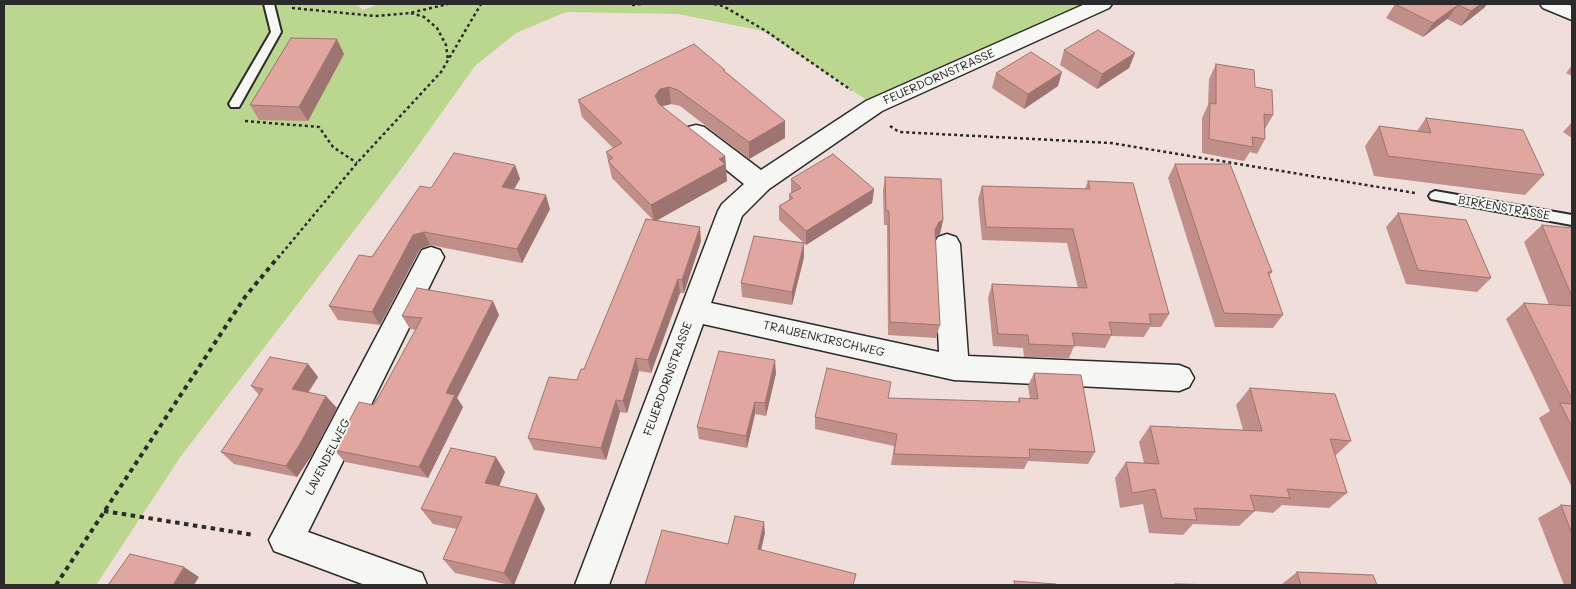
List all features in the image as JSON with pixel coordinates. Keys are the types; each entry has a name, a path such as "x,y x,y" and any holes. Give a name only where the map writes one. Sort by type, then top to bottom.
{"street":[{"name":"FEUERDORNSTRASSE","path":"592,585 731,212 760,183 874,106 1102,4"},
{"path":"1550,4 1572,14"},
{"path":"678,120 760,183"},
{"path":"948,244 954,368"},
{"name":"LAVENDELWEG","path":"286,540 431,257"},
{"name":"TRAUBENKIRSCHWEG","path":"693,310 954,368 1179,378"},
{"path":"286,540 410,585"}],"lane":[{"path":"235,104 276,32 269,4"},
{"name":"BIRKENSTRASSE","path":"1435,196 1572,220"}],"path":[{"path":"269,4 375,16 410,13 448,4"},
{"path":"56,585 245,297 356,163 441,72 482,4"},
{"path":"634,4 632,5 641,4"},
{"path":"714,4 723,6 766,31 874,106 892,127 900,132 1111,143 1435,196"},
{"path":"410,13 424,17 437,28 446,45 448,60"},
{"path":"235,104 228,121 279,122 319,127 334,146 356,163"},
{"path":"104,511 286,540"}],"green space":[{"path":"4,4 357,4 363,10 379,4 1096,4 874,105 763,31 678,14 566,12 516,33 475,66 405,164 181,456 96,585 4,585"}],"building":[{"path":"1395,4 1481,4 1471,11 1458,5 1433,23"},
{"path":"1098,30 1135,53 1102,74 1064,50"},
{"path":"291,38 337,39 299,107 250,105"},
{"path":"694,44 785,121 749,142 678,90 669,87 660,89 655,96 659,104 725,156 719,159 725,164 651,205 608,161 613,158 606,152 622,143 578,100"},
{"path":"1031,52 1062,72 1028,94 996,73"},
{"path":"1216,64 1254,70 1255,87 1272,90 1273,115 1264,114 1265,139 1252,137 1253,147 1209,139 1210,103 1216,104"},
{"path":"1426,118 1523,130 1544,175 1388,156 1379,126 1431,133"},
{"path":"454,153 515,165 502,187 546,195 517,249 424,232 413,235 372,312 329,306 359,255 372,257 420,186 431,188"},
{"path":"833,154 874,189 806,231 779,206 793,198 789,194 801,188 791,179"},
{"path":"1175,164 1230,164 1272,272 1268,272 1283,315 1224,313"},
{"path":"885,177 941,179 943,220 939,222 935,230 940,325 890,322 889,211 886,211"},
{"path":"1088,181 1133,183 1169,314 1149,314 1151,324 1109,322 1112,335 1072,333 1075,346 1029,344 1028,335 998,334 992,284 1087,288 1073,229 986,227 982,186 1090,189"},
{"path":"1398,213 1466,220 1491,278 1418,270"},
{"path":"646,219 700,227 682,280 678,279 648,360 636,358 623,401 616,400 601,448 528,438 549,377 577,380 581,369 584,369"},
{"path":"1542,225 1572,228 1572,297"},
{"path":"754,236 804,243 792,292 741,283"},
{"path":"417,288 493,301 446,393 455,395 419,467 334,450 359,402 373,405 379,396 422,318 402,316"},
{"path":"1524,303 1572,306 1572,399"},
{"path":"719,351 775,360 765,403 755,402 746,436 697,427"},
{"path":"270,357 308,364 292,389 326,396 286,466 221,452 263,389 251,386"},
{"path":"827,368 891,382 888,398 1020,402 1019,398 1038,399 1034,373 1081,375 1095,452 1029,449 1030,458 894,454 897,434 815,417"},
{"path":"1250,388 1335,394 1351,441 1330,439 1347,493 1287,489 1290,498 1250,495 1255,511 1194,508 1197,520 1162,518 1155,489 1132,493 1126,462 1159,464 1150,426 1262,431"},
{"path":"1560,403 1572,404 1572,427"},
{"path":"451,448 496,457 485,483 537,494 504,573 443,559 462,517 421,509"},
{"path":"1561,505 1572,506 1572,534"},
{"path":"735,516 764,522 758,549 856,574 853,585 645,585 662,530 728,544"},
{"path":"130,554 184,567 173,585 108,585"},
{"path":"1297,572 1373,575 1377,585 1301,585"},
{"path":"1014,581 1056,584 1057,585 1015,585"},
{"path":"1175,584 1222,585 1175,585"}]}
